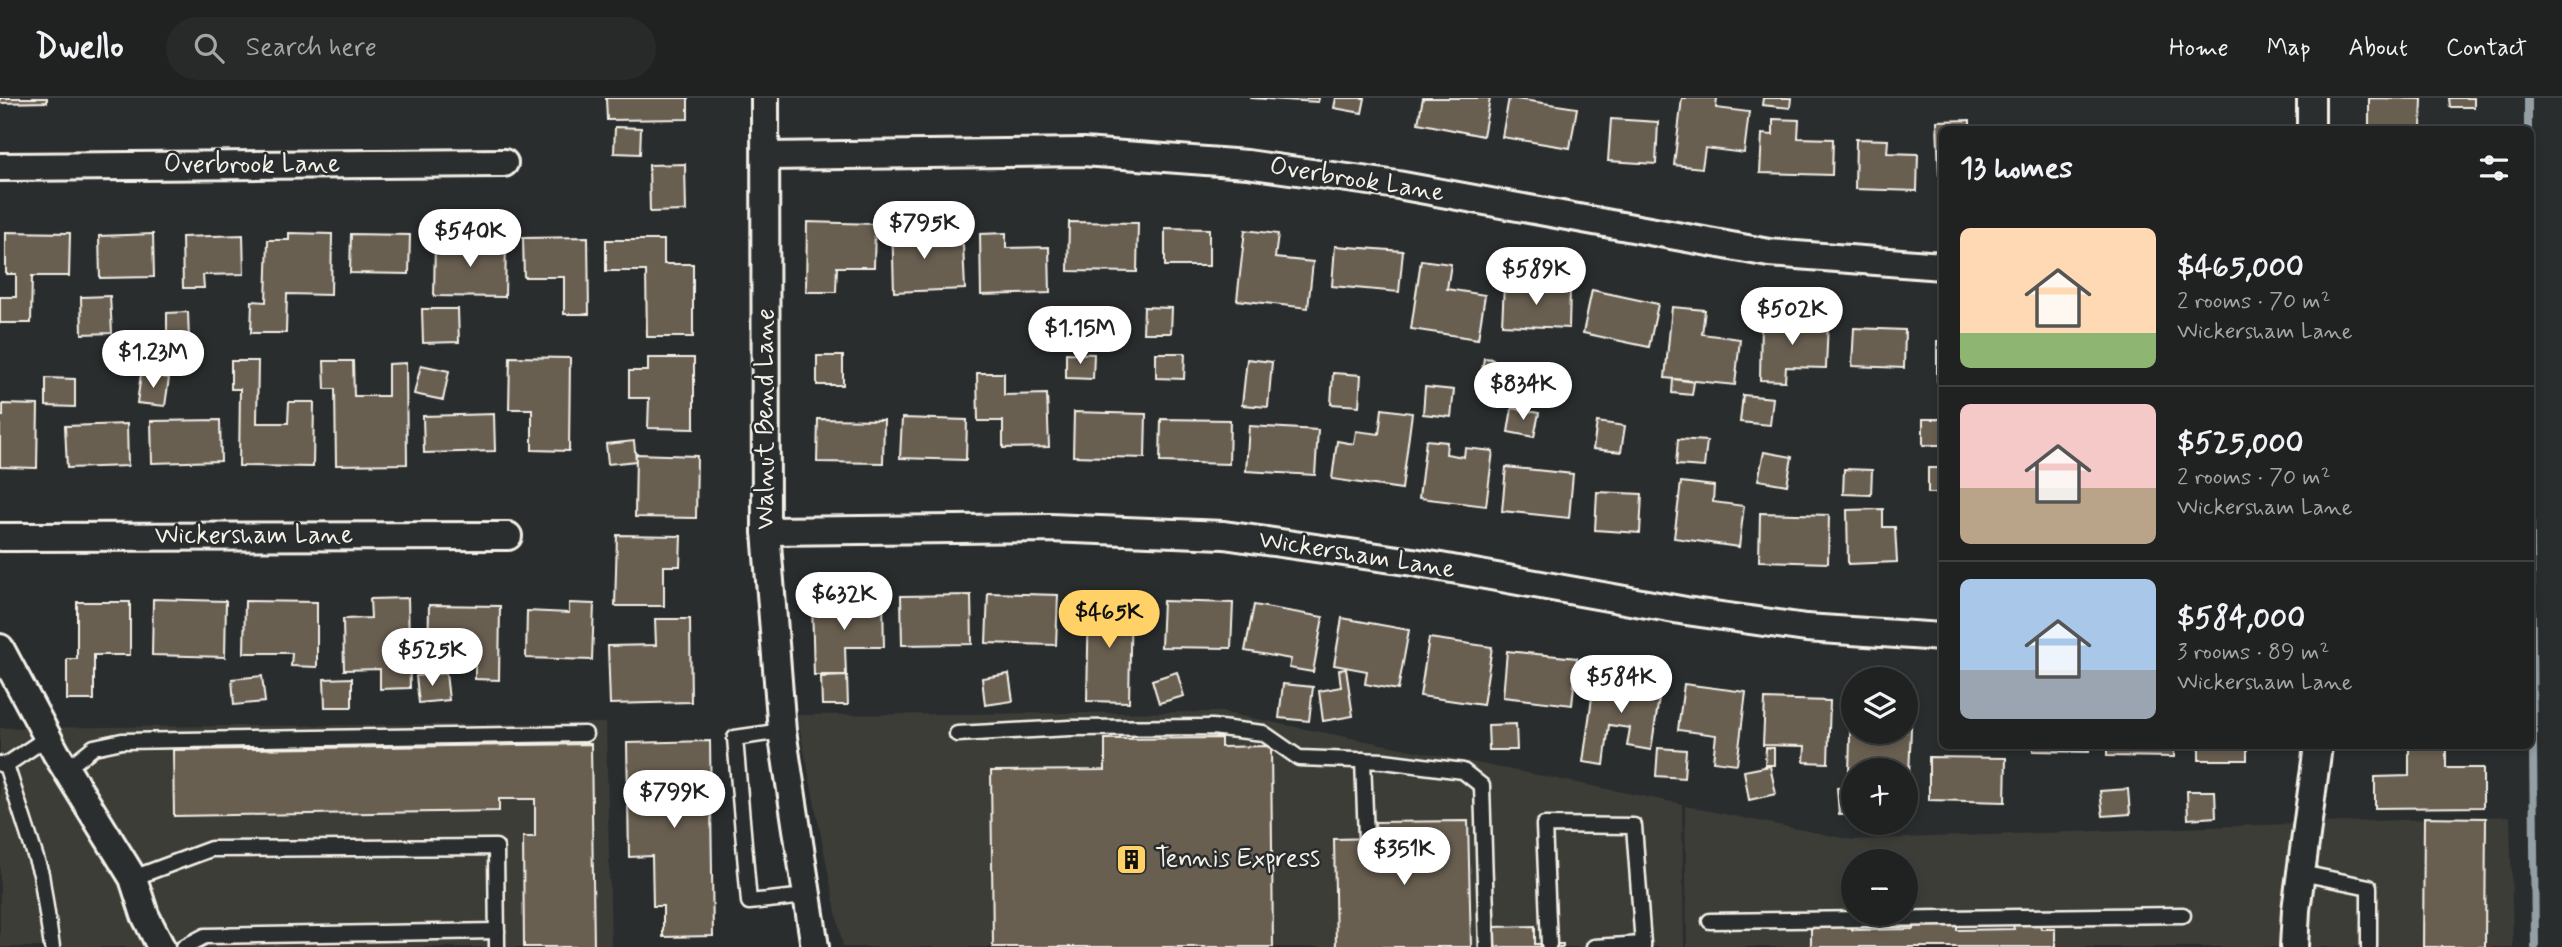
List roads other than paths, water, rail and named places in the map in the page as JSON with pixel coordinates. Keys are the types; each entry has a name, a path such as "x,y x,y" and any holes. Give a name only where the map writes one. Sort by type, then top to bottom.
{"street":[{"name":"Walnut Bend Lane","path":"765,98 766,531 782,731 815,947"},
{"path":"2311,98 2311,126"},
{"name":"Overbrook Lane","path":"766,156 1083,152 1247,164 1398,185 1769,253 1939,266"},
{"name":"Overbrook Lane","path":"0,167 505,163"},
{"name":"Wickersham Lane","path":"766,531 1050,528 1224,535 1413,562 1686,611 1805,628 1939,637"},
{"name":"Wickersham Lane","path":"0,537 508,536"},
{"path":"0,648 66,769 133,878 145,915 161,947"},
{"path":"2294,947 2318,749"},
{"path":"142,947 145,915"}],"lane":[{"path":"957,733 1070,728 1212,727 1263,733 1299,758 1363,760 1463,771 1482,786 1487,947"},
{"path":"782,731 735,737 749,902 807,896"},
{"path":"66,769 94,747 122,741 585,734"},
{"path":"48,737 3,765 41,874 52,947"},
{"path":"1363,760 1366,838"},
{"path":"1549,944 1544,825 1633,826 1643,946 1594,947"},
{"path":"133,878 211,849 496,847 497,947"},
{"path":"2301,873 2369,887 2369,947"},
{"path":"1710,921 2183,915"},
{"path":"184,947 205,936 497,931"}],"waterway":[{"path":"2528,98 2528,126"},
{"path":"2533,749 2535,947"}],"place":[{"name":"Tennis Express","path":"1132,859"}]}
